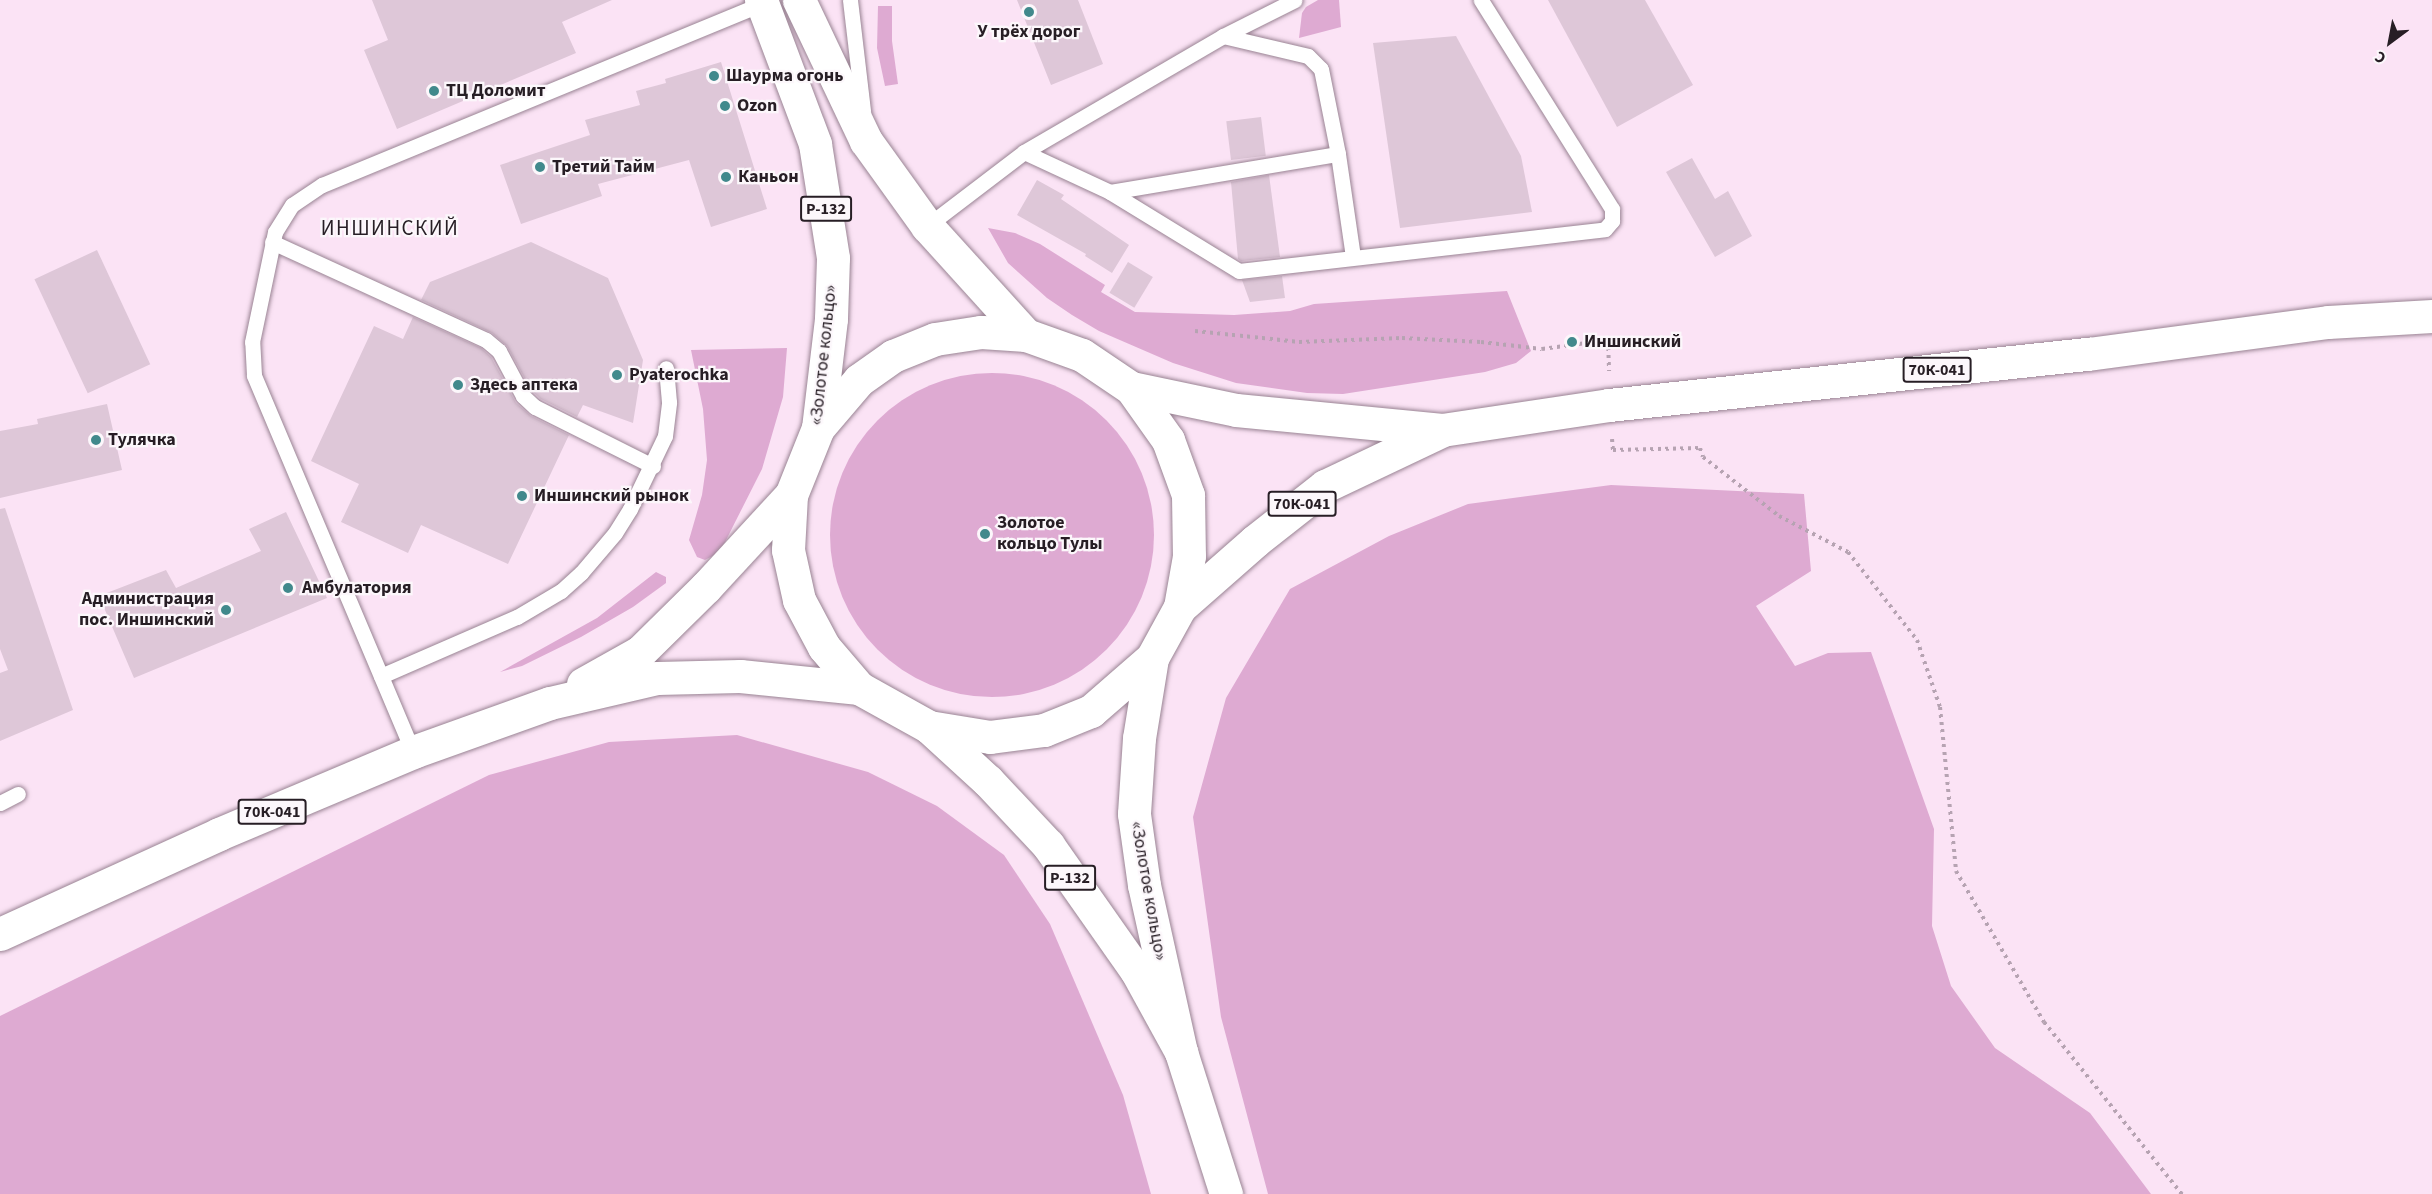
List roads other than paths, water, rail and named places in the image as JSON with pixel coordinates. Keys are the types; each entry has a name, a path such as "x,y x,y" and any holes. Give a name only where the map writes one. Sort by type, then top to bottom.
{"main road":[{"name":"«Золотое кольцо»","path":"798,0 866,141 927,226 1026,335"},
{"name":"«Золотое кольцо»","path":"762,2 815,144 833,258 831,319 818,428 791,495 788,550 799,600 824,647 859,688 929,727 988,781 1048,845 1136,970 1181,1052"},
{"name":"70К-041","path":"1131,388 1236,410 1442,430 1609,405 2088,354 2328,322 2432,316"},
{"name":"«Золотое кольцо»","path":"818,428 859,380 893,356 935,339 981,332 1026,335 1082,355 1131,388 1168,440 1188,495 1189,556 1180,607 1152,658 1139,738 1134,814 1144,885 1181,1052 1226,1194"},
{"name":"70К-041","path":"1180,607 1255,541 1325,486 1442,430"},
{"name":"70К-041","path":"550,703 640,651 706,587 791,495"},
{"name":"«Золотое кольцо»","path":"929,727 990,737 1044,730 1091,711 1152,658"},
{"name":"70К-041","path":"0,934 219,834 413,752 550,703 657,678 740,676 859,688"}],"lane":[{"path":"850,0 866,141"},
{"path":"927,226 1024,153 1222,36 1294,0"},
{"path":"1024,153 1110,192 1239,271 1597,232 1611,224 1612,209 1481,0"},
{"path":"413,752 254,375 252,342 272,242 283,216 292,205 322,185 762,2"},
{"path":"1222,36 1308,56 1316,62 1324,79 1353,257"},
{"path":"1110,192 1338,154"},
{"path":"272,242 486,340 499,351 524,396 534,407 653,466"},
{"path":"381,676 517,617 561,591 581,573 615,533 653,466 667,428 669,402 666,368"},
{"path":"0,802 18,794"}],"place":[{"name":"У трёх дорог","path":"1029,12"},
{"name":"Шаурма огонь","path":"714,76"},
{"name":"ТЦ Доломит","path":"434,91"},
{"name":"Ozon","path":"725,106"},
{"name":"Третий Тайм","path":"540,167"},
{"name":"Каньон","path":"726,177"},
{"name":"Иншинский","path":"1572,342"},
{"name":"Pyaterochka","path":"617,375"},
{"name":"Здесь аптека","path":"458,385"},
{"name":"Тулячка","path":"96,440"},
{"name":"Иншинский рынок","path":"522,496"},
{"name":"Золотое кольцо Тулы","path":"985,534"},
{"name":"Амбулатория","path":"288,588"},
{"name":"Администрация пос. Иншинский","path":"226,610"}],"district":[{"name":"ИНШИНСКИЙ","path":"390,228"}]}
